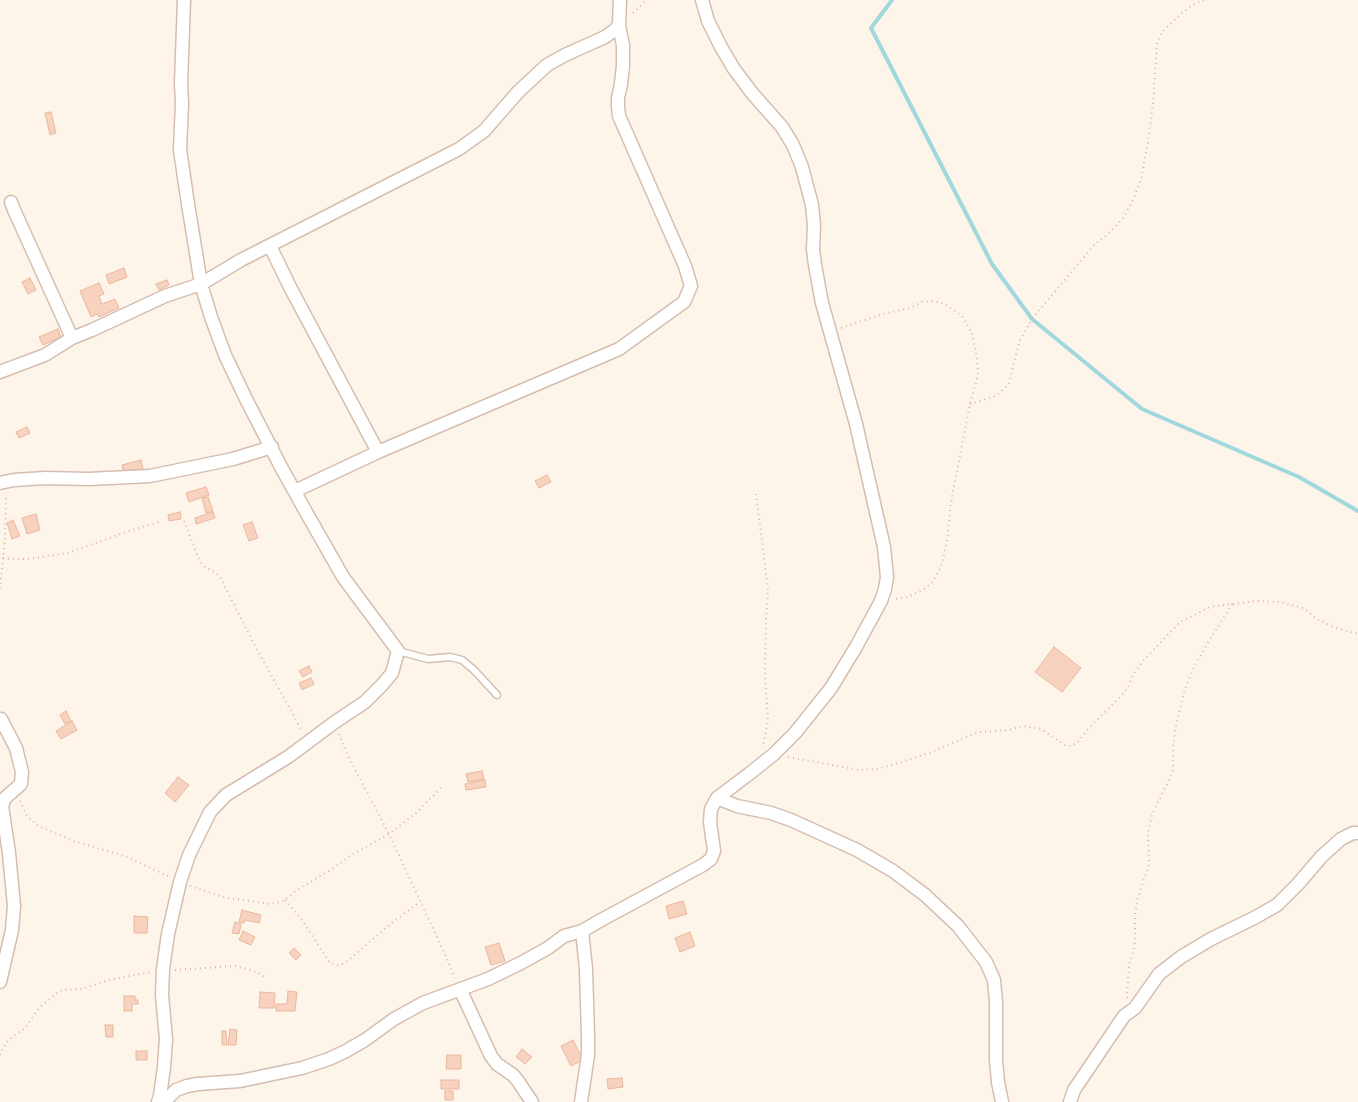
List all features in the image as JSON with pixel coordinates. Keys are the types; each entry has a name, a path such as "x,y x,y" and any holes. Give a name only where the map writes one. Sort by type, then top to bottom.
{"street":[{"path":"158,1102 164,1067 166,1038 162,995 163,969 168,934 188,855 210,812 226,795 288,757 365,702 392,673 398,651 343,577 294,491 225,355 211,317 202,284 180,150 184,0"},
{"path":"294,491 378,452 619,349 684,302 691,286 685,266 619,116 618,98 622,84 623,66 623,45 619,25 620,0"},
{"path":"164,1102 176,1090 187,1086 240,1081 302,1068 329,1059 365,1040 394,1019 423,1003 488,979 521,963 548,948 564,936 582,931 711,859 714,851 710,822 711,809 717,798 767,754 795,733 831,688 881,601 887,577 884,548 856,424 822,303 813,250 814,225 812,206 802,167 794,145 782,127 734,69 708,21 702,0"},
{"path":"0,372 45,355 72,338 165,296 202,284 241,260 459,149 484,131 518,92 547,65 605,37 619,25"},
{"path":"11,202 72,338"},
{"path":"270,246 378,452"},
{"path":"3,482 45,478 89,479 150,476 233,459 272,447"},
{"path":"0,982 12,930 14,906 2,806 5,798 21,784 22,772 16,748 1,719"},
{"path":"717,798 737,806 771,813 792,820 857,850 893,871 925,895 958,926 986,962 994,980 996,1060 1002,1102"},
{"path":"1070,1102 1074,1090 1124,1016 1135,1008 1160,974 1181,957 1210,939 1277,905 1322,856 1341,840 1353,833 1358,833"},
{"path":"581,1102 588,1055 588,1012 582,931"},
{"path":"460,989 491,1056 497,1064 513,1075 532,1102"}],"lane":[{"path":"398,651 428,659 450,657 462,660 497,695"}],"path":[{"path":"619,25 646,0"},
{"path":"970,404 996,396 1010,384 1020,340 1032,319 1094,245 1108,234 1122,218 1129,206 1141,179 1148,143 1157,43 1162,32 1183,12 1196,3 1205,0"},
{"path":"829,333 892,311 910,308 922,302 934,301 945,304 962,316 972,333 977,358 978,375 970,404 951,502 947,542 941,567 932,583 924,589 908,597 881,601"},
{"path":"0,589 6,512 3,482"},
{"path":"756,494 768,590 765,676 768,721 767,754 860,770 878,769 930,753 980,732 1008,730 1023,726 1041,728 1065,745 1072,746 1123,694 1142,662 1180,622 1210,607 1256,600 1280,602 1303,608 1333,627 1358,634"},
{"path":"184,521 200,562 220,577 308,742"},
{"path":"3,558 27,559 68,553 159,522"},
{"path":"1124,1016 1129,964 1134,944 1137,900 1149,865 1148,833 1152,815 1173,769 1176,726 1185,689 1198,660 1233,603"},
{"path":"335,722 346,752 389,834 460,989"},
{"path":"21,784 19,798 22,806 27,816 37,825 74,841 127,857 199,890 223,897 270,904 285,900 297,890 353,854 389,834 416,813 444,785"},
{"path":"285,900 302,920 330,963 338,965 350,959 387,926 420,902"},
{"path":"0,1055 9,1040 25,1028 40,1008 57,992 62,990 82,989 109,980 163,969 182,970 235,966 254,971 268,978"}],"building":[{"path":"51,112 56,133 50,135 45,113"},
{"path":"124,268 127,277 109,284 106,275"},
{"path":"30,278 36,290 28,294 22,282"},
{"path":"167,280 169,285 159,290 156,284"},
{"path":"99,283 104,294 99,296 102,304 115,299 119,308 99,317 97,314 91,317 80,291"},
{"path":"58,329 61,337 43,345 39,337"},
{"path":"27,427 30,433 19,438 16,432"},
{"path":"141,460 143,469 124,473 122,465"},
{"path":"547,475 551,482 539,488 535,481"},
{"path":"206,487 209,495 189,502 186,493"},
{"path":"208,497 213,511 206,513 202,498"},
{"path":"180,512 181,519 169,521 168,515"},
{"path":"213,512 215,518 196,524 195,518"},
{"path":"36,514 40,530 27,534 22,518"},
{"path":"13,520 20,536 12,539 7,523"},
{"path":"252,522 258,538 249,541 243,525"},
{"path":"1054,647 1081,668 1062,692 1035,672"},
{"path":"309,666 312,672 303,677 299,671"},
{"path":"311,678 314,684 302,690 299,683"},
{"path":"66,711 71,721 65,724 60,715"},
{"path":"72,721 77,730 61,739 56,731"},
{"path":"482,771 484,779 468,782 466,774"},
{"path":"178,777 189,785 175,802 165,793"},
{"path":"485,780 486,787 466,790 465,784"},
{"path":"683,901 687,914 669,919 666,906"},
{"path":"242,910 261,915 259,923 245,920 244,923 239,922"},
{"path":"134,916 148,917 147,933 134,933"},
{"path":"235,922 241,924 239,934 232,933"},
{"path":"243,931 255,937 251,945 239,940"},
{"path":"690,932 695,946 680,952 675,938"},
{"path":"499,943 505,961 491,965 485,947"},
{"path":"294,948 301,955 296,960 289,953"},
{"path":"288,991 297,992 295,1011 276,1011 276,1004 287,1004"},
{"path":"260,992 275,993 274,1008 259,1008"},
{"path":"124,996 135,996 135,1000 138,1000 138,1004 132,1004 132,1011 124,1011"},
{"path":"105,1025 113,1025 113,1037 106,1037"},
{"path":"230,1029 237,1030 236,1045 228,1045"},
{"path":"222,1031 226,1031 227,1045 222,1045"},
{"path":"573,1040 583,1060 571,1066 561,1046"},
{"path":"522,1049 532,1057 525,1064 516,1057"},
{"path":"136,1051 147,1051 147,1060 136,1060"},
{"path":"447,1055 461,1055 461,1069 446,1069"},
{"path":"622,1078 623,1087 608,1089 607,1079"},
{"path":"441,1080 459,1080 459,1089 441,1089"},
{"path":"445,1091 453,1091 453,1100 445,1100"}],"waterway":[{"path":"892,0 871,28 992,264 1032,319 1142,409 1299,477 1358,511"}]}
